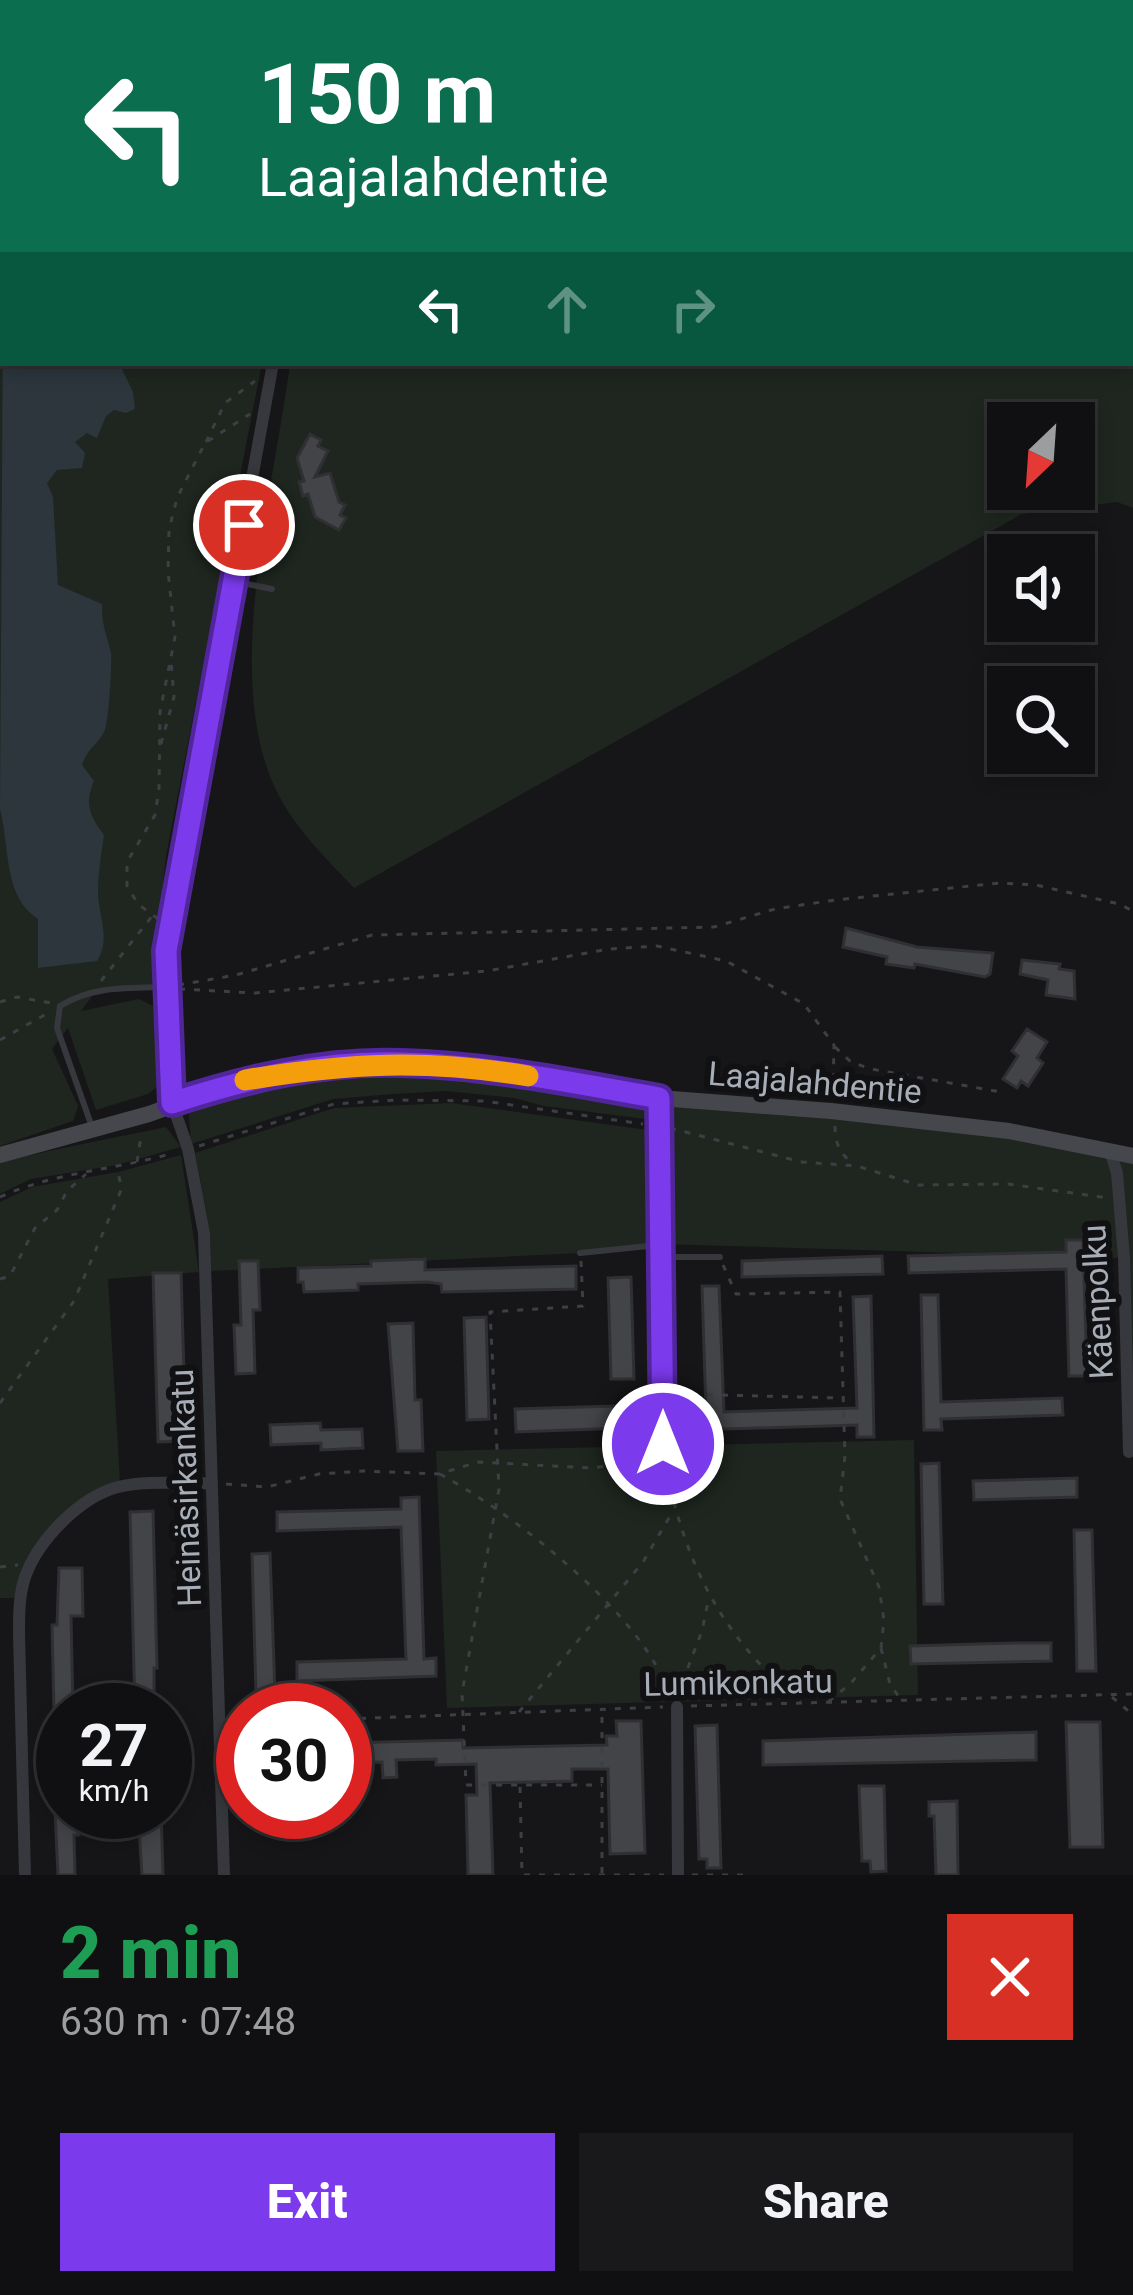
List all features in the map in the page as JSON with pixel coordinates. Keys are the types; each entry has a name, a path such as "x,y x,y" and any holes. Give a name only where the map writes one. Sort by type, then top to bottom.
{"street":[{"name":"Heinäsirkankatu","path":"224,1875 204,1233 188,1149 172,1103 165,988 169,927 266,403 268,368"},
{"name":"Laajalahdentie","path":"0,1155 149,1114 243,1080 398,1062 500,1071 659,1098 1009,1131 1133,1156"},
{"path":"659,1098 664,1451"},
{"name":"Käenpolku","path":"1110,1151 1119,1201 1129,1451"},
{"path":"25,1875 19,1615 31,1562 51,1534 100,1495 120,1486 212,1483"},
{"path":"677,1702 678,1875"}],"lane":[{"path":"233,581 272,589"},
{"path":"93,1128 57,1028 60,1006 108,989 165,988"},
{"path":"580,1253 662,1251 720,1257"}],"path":[{"path":"169,927 138,904 127,886 128,862 155,815 160,789 162,691 175,637 167,571 169,530 177,498 225,404 268,368"},
{"path":"206,443 266,403"},
{"path":"159,751 174,697 171,658"},
{"path":"165,988 236,974 371,935 714,928 775,909 835,899 1000,883 1036,885 1133,911"},
{"path":"86,994 110,972 153,915"},
{"path":"165,988 255,993 487,970 609,949 657,946 726,961 804,1004 851,1062 1001,1092"},
{"path":"0,1002 17,997 60,1006"},
{"path":"0,1040 60,1006"},
{"path":"834,1045 831,1111 835,1141 844,1157 857,1166"},
{"path":"0,1197 32,1182 137,1164 334,1104 448,1098 659,1126 718,1137 802,1162 857,1166 918,1185 1044,1186 1119,1201"},
{"path":"137,1164 149,1114"},
{"path":"0,1403 74,1301 122,1188 116,1168"},
{"path":"0,1279 10,1276 35,1228 88,1173"},
{"path":"580,1253 583,1306 490,1312 498,1513 480,1613 467,1655 466,1785 602,1785"},
{"path":"720,1257 736,1294 840,1292 845,1456 840,1499 884,1601 881,1648 890,1684 902,1702"},
{"path":"663,1394 843,1398"},
{"path":"212,1483 267,1487 341,1473 439,1474 478,1462 591,1468 664,1451 674,1509 709,1596 744,1650 802,1704"},
{"path":"439,1474 548,1551 608,1606 639,1639 677,1702"},
{"path":"520,1712 643,1562 674,1509"},
{"path":"677,1702 709,1596"},
{"path":"826,1703 881,1648"},
{"name":"Lumikonkatu","path":"372,1718 677,1702 802,1704 1133,1694"},
{"path":"1109,1695 1133,1715"},
{"path":"602,1709 602,1875"},
{"path":"520,1785 522,1875 743,1875"}],"shaded area":[{"path":"0,366 261,366 166,856 152,984 96,991 81,1011 139,999 153,1006 158,1086 148,1094 96,1110 68,1028 52,1049 78,1106 73,1121 0,1146"},
{"path":"3,366 120,366 135,409 114,410 106,416 97,438 87,433 75,442 85,453 82,468 57,470 47,483 53,497 58,585 102,604 111,653 106,727 82,765 94,781 90,810 104,835 98,894 103,945 97,961 38,968 38,919 13,885 0,809"},
{"path":"290,366 1133,366 1133,508 1117,502 1095,505 1095,402 987,402 987,510 1054,510 1022,514 354,888 305,834 268,771 252,676 258,569"},
{"path":"397,1075 492,1079 649,1104 653,1120 446,1091 333,1099 191,1144 189,1114 239,1095 291,1084"},
{"path":"659,1098 797,1109 1133,1156 1133,1370 1128,1370 1123,1258 661,1244"},
{"path":"451,1103 655,1131 655,1245 580,1253 211,1271 210,1232 195,1153 334,1108"},
{"path":"166,1127 181,1147 117,1165 31,1179 0,1194 0,1163"},
{"path":"181,1155 199,1272 108,1279 120,1481 89,1500 57,1530 30,1565 14,1598 0,1598 0,1202 32,1187"},
{"path":"914,1440 918,1695 447,1708 436,1451"}],"building":[{"path":"310,434 328,451 315,477 330,473 339,502 345,505 340,515 346,518 339,530 315,517 308,494 303,496 297,458"},
{"path":"846,928 917,947 993,953 990,974 886,964 887,957 843,947"},
{"path":"1022,960 1060,964 1059,969 1074,971 1075,999 1046,995 1048,980 1020,974"},
{"path":"1027,1029 1047,1042 1037,1058 1043,1063 1028,1086 1021,1081 1017,1088 1003,1079 1018,1056 1012,1051"},
{"path":"1066,1240 1083,1240 1087,1376 1069,1376 1066,1269 909,1273 908,1256 1066,1252"},
{"path":"882,1256 883,1274 742,1277 742,1261"},
{"path":"425,1259 425,1270 576,1266 576,1289 442,1292 441,1284 428,1282 358,1284 358,1290 304,1292 303,1282 298,1282 298,1268"},
{"path":"239,1261 258,1261 260,1310 253,1310 255,1373 236,1374 234,1325 241,1325"},
{"path":"153,1273 181,1273 186,1441 158,1442"},
{"path":"631,1277 634,1379 611,1379 608,1278"},
{"path":"702,1286 719,1286 724,1412 857,1408 853,1297 871,1296 874,1437 857,1437 857,1425 694,1430 694,1412 706,1412"},
{"path":"921,1295 938,1295 941,1402 1062,1398 1063,1415 941,1419 942,1430 924,1430"},
{"path":"486,1317 489,1419 467,1420 464,1318"},
{"path":"413,1323 415,1400 421,1400 423,1451 398,1451 388,1324"},
{"path":"649,1405 650,1427 516,1432 515,1409"},
{"path":"320,1423 321,1430 362,1429 363,1448 321,1450 321,1443 271,1445 270,1425"},
{"path":"939,1463 943,1604 924,1604 921,1464"},
{"path":"1077,1478 1077,1497 974,1500 973,1481"},
{"path":"419,1497 424,1659 436,1658 436,1676 297,1681 297,1662 406,1659 401,1527 277,1531 277,1512 401,1509 401,1498"},
{"path":"153,1511 154,1683 134,1683 130,1512"},
{"path":"1074,1530 1092,1530 1096,1671 1077,1671"},
{"path":"270,1553 275,1683 256,1683 252,1554"},
{"path":"59,1568 82,1568 83,1616 71,1616 72,1683 53,1683 52,1625 57,1625"},
{"path":"1051,1643 1051,1661 911,1664 910,1646"},
{"path":"616,1721 641,1721 645,1853 610,1854 608,1769 572,1769 572,1781 490,1783 493,1875 468,1875 466,1795 477,1795 476,1764 396,1760 397,1777 383,1778 382,1762 372,1762 372,1742 463,1740 463,1748 607,1745 606,1736 617,1736"},
{"path":"1066,1722 1100,1722 1103,1847 1070,1847"},
{"path":"717,1725 721,1868 707,1868 707,1859 699,1859 695,1726"},
{"path":"1036,1732 1036,1760 763,1765 763,1741"},
{"path":"859,1786 884,1786 886,1871 871,1872 870,1861 862,1861"},
{"path":"957,1801 958,1875 936,1875 934,1816 929,1816 929,1802"},
{"path":"56,1839 74,1839 75,1875 58,1875"},
{"path":"140,1839 162,1839 163,1875 142,1875"}],"slow traffic":[{"path":"245,1080 398,1062 528,1076"}],"route":[{"path":"244,525 166,951 172,1103 243,1080 398,1062 500,1071 659,1098 663,1444"}]}
